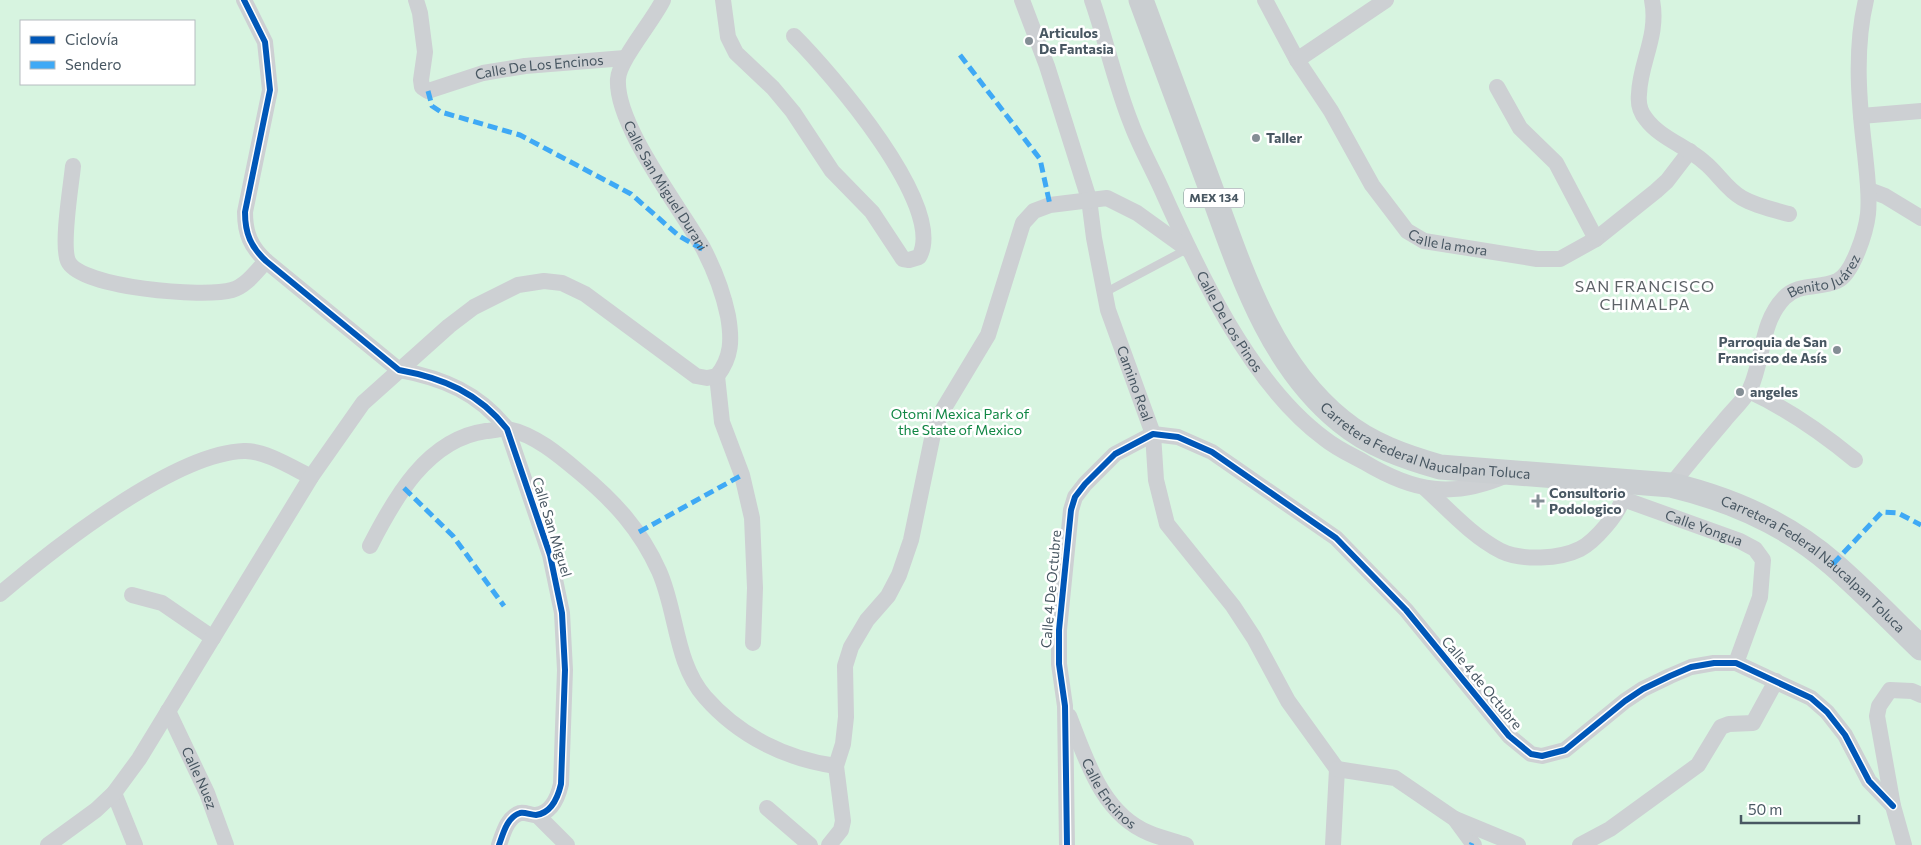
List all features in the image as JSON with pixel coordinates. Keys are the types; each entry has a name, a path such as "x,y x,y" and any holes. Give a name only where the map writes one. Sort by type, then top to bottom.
{"main road":[{"name":"Carretera Federal Naucalpan Toluca","path":"1141,0 1251,297 1276,342 1307,387 1341,421 1379,446 1410,459 1440,467 1509,474 1623,490 1671,485 1702,492 1736,505 1758,514 1791,534 1833,564 1921,648"}],"street":[{"path":"244,0 265,42 270,90 245,212 245,228 250,242 266,261 399,370"},
{"name":"Calle De Los Encinos","path":"416,0 420,12 426,52 421,73 422,87 428,91 483,73 525,66 625,58"},
{"name":"Calle San Miguel Durani","path":"662,0 651,22 625,58 618,78 620,101 632,129 704,250 724,296 730,329 730,354 726,365 717,376"},
{"path":"723,0 728,37 736,53 773,88 793,112 832,171 872,212 902,258 909,260 919,256 923,249 920,214 904,177 819,60 794,36"},
{"name":"Camino Real","path":"1022,0 1047,66 1090,198 1094,238 1108,310 1153,434 1156,480 1167,524 1233,606 1254,638 1288,701 1337,770"},
{"name":"Calle De Los Pinos","path":"1092,0 1131,123 1187,249 1254,363 1289,406 1324,439 1371,467 1425,488 1461,490 1488,483 1509,474"},
{"name":"Calle la mora","path":"1265,0 1297,60 1331,111 1372,185 1407,231 1424,241 1537,259 1560,259 1596,239 1667,181 1690,151"},
{"path":"1297,60 1386,0"},
{"path":"1652,0 1653,26 1651,46 1639,93 1640,108 1644,117 1657,130 1705,162 1730,191 1744,200 1789,214"},
{"name":"Benito Juárez","path":"1671,485 1749,391 1758,370 1766,330 1774,310 1783,298 1791,292 1802,288 1837,281 1847,273 1854,260 1868,216 1869,190 1861,116 1859,56 1866,0"},
{"path":"1497,88 1520,128 1556,163 1596,239"},
{"path":"1861,116 1921,111"},
{"path":"73,166 66,253 72,268 79,272 124,286 154,291 218,293 244,285 266,261"},
{"path":"1869,190 1885,196 1921,218"},
{"path":"829,845 841,830 843,821 836,766 844,744 846,717 845,666 851,647 868,620 888,596 899,575 911,540 920,486 933,434 941,413 988,335 1023,223 1034,212 1050,205 1090,198 1107,198 1121,204 1187,249"},
{"path":"48,845 114,793 139,759 311,477 363,403 449,326 474,307 518,285 544,281 562,283 586,294 696,376 707,378 717,376 722,422 742,475 752,518 755,588 753,643"},
{"name":"Calle San Miguel","path":"399,370 427,375 453,384 475,397 496,414 507,429 550,555 562,613 565,642 561,784 558,798 551,807 537,815"},
{"path":"1749,391 1788,410 1819,431 1854,460"},
{"path":"370,546 404,488 434,455 474,433 507,429 533,438 568,463 616,505 640,532 660,572 674,614 686,664 694,683 705,698 750,735 772,748 813,763 836,766"},
{"name":"Calle 4 de Octubre","path":"1153,434 1178,437 1212,452 1336,538 1406,610 1508,736 1531,754 1542,756 1565,750 1625,701 1643,689 1670,676 1691,668 1714,663 1736,663 1811,698 1827,712 1845,735 1869,781 1892,806"},
{"name":"Calle 4 De Octubre","path":"1067,845 1065,706 1058,664 1059,630 1069,526 1075,497 1096,470 1115,454 1153,434"},
{"path":"0,594 48,554 99,519 158,480 199,461 221,454 245,450 274,459 311,477"},
{"path":"1425,488 1464,525 1503,552 1540,558 1579,550 1590,543 1610,521 1623,490"},
{"name":"Calle Yongua","path":"1623,490 1740,541 1755,549 1763,560 1760,597 1736,663"},
{"path":"132,595 162,603 213,638"},
{"path":"1580,845 1610,830 1698,765 1721,727 1728,724 1753,723 1776,681"},
{"path":"1904,845 1892,806 1877,716 1879,706 1890,690 1912,691 1921,695"},
{"name":"Calle Encinos","path":"1065,706 1090,768 1104,794 1124,818 1148,833 1186,845"},
{"name":"Calle Nuez","path":"168,711 208,794 226,845"},
{"path":"1333,845 1337,770 1395,778 1455,819 1518,845"},
{"path":"114,793 135,845"},
{"path":"767,808 810,845"},
{"path":"499,845 510,820 520,813 537,815 567,845"},
{"path":"1455,819 1474,845"}],"lane":[{"path":"1104,293 1187,249"}],"green space":[{"name":"Otomi Mexica Park of the State of Mexico","path":"0,0 1921,0 1921,845 0,845"}],"marked path":[{"path":"960,55 1040,159 1050,205"},
{"path":"428,91 432,106 441,112 520,135 631,194 679,236 704,250"},
{"path":"639,532 742,475"},
{"path":"404,488 453,536 504,606"},
{"path":"1833,564 1882,512 1898,513 1921,525"}],"cycle path":[{"path":"244,0 265,42 270,90 245,212 246,227 256,251 399,370 415,373 459,389 496,416 507,429 550,555 562,613 565,670 561,784 553,804 542,814 520,813 512,818 506,826 499,845"},
{"path":"1067,845 1065,706 1059,664 1059,630 1071,510 1075,497 1085,484 1115,454 1153,434 1178,437 1212,452 1336,538 1406,610 1509,736 1531,754 1542,756 1565,750 1625,701 1643,689 1670,676 1691,667 1714,663 1736,663 1811,698 1827,712 1845,735 1869,781 1893,806"}],"place":[{"name":"Articulos De Fantasia","path":"1029,41"},
{"name":"Taller","path":"1256,138"},
{"name":"Parroquia de San Francisco de Asís","path":"1837,350"},
{"name":"angeles","path":"1740,392"},
{"name":"Consultorio Podologico","path":"1538,501"}],"district":[{"name":"SAN FRANCISCO CHIMALPA","path":"1645,295"}]}
